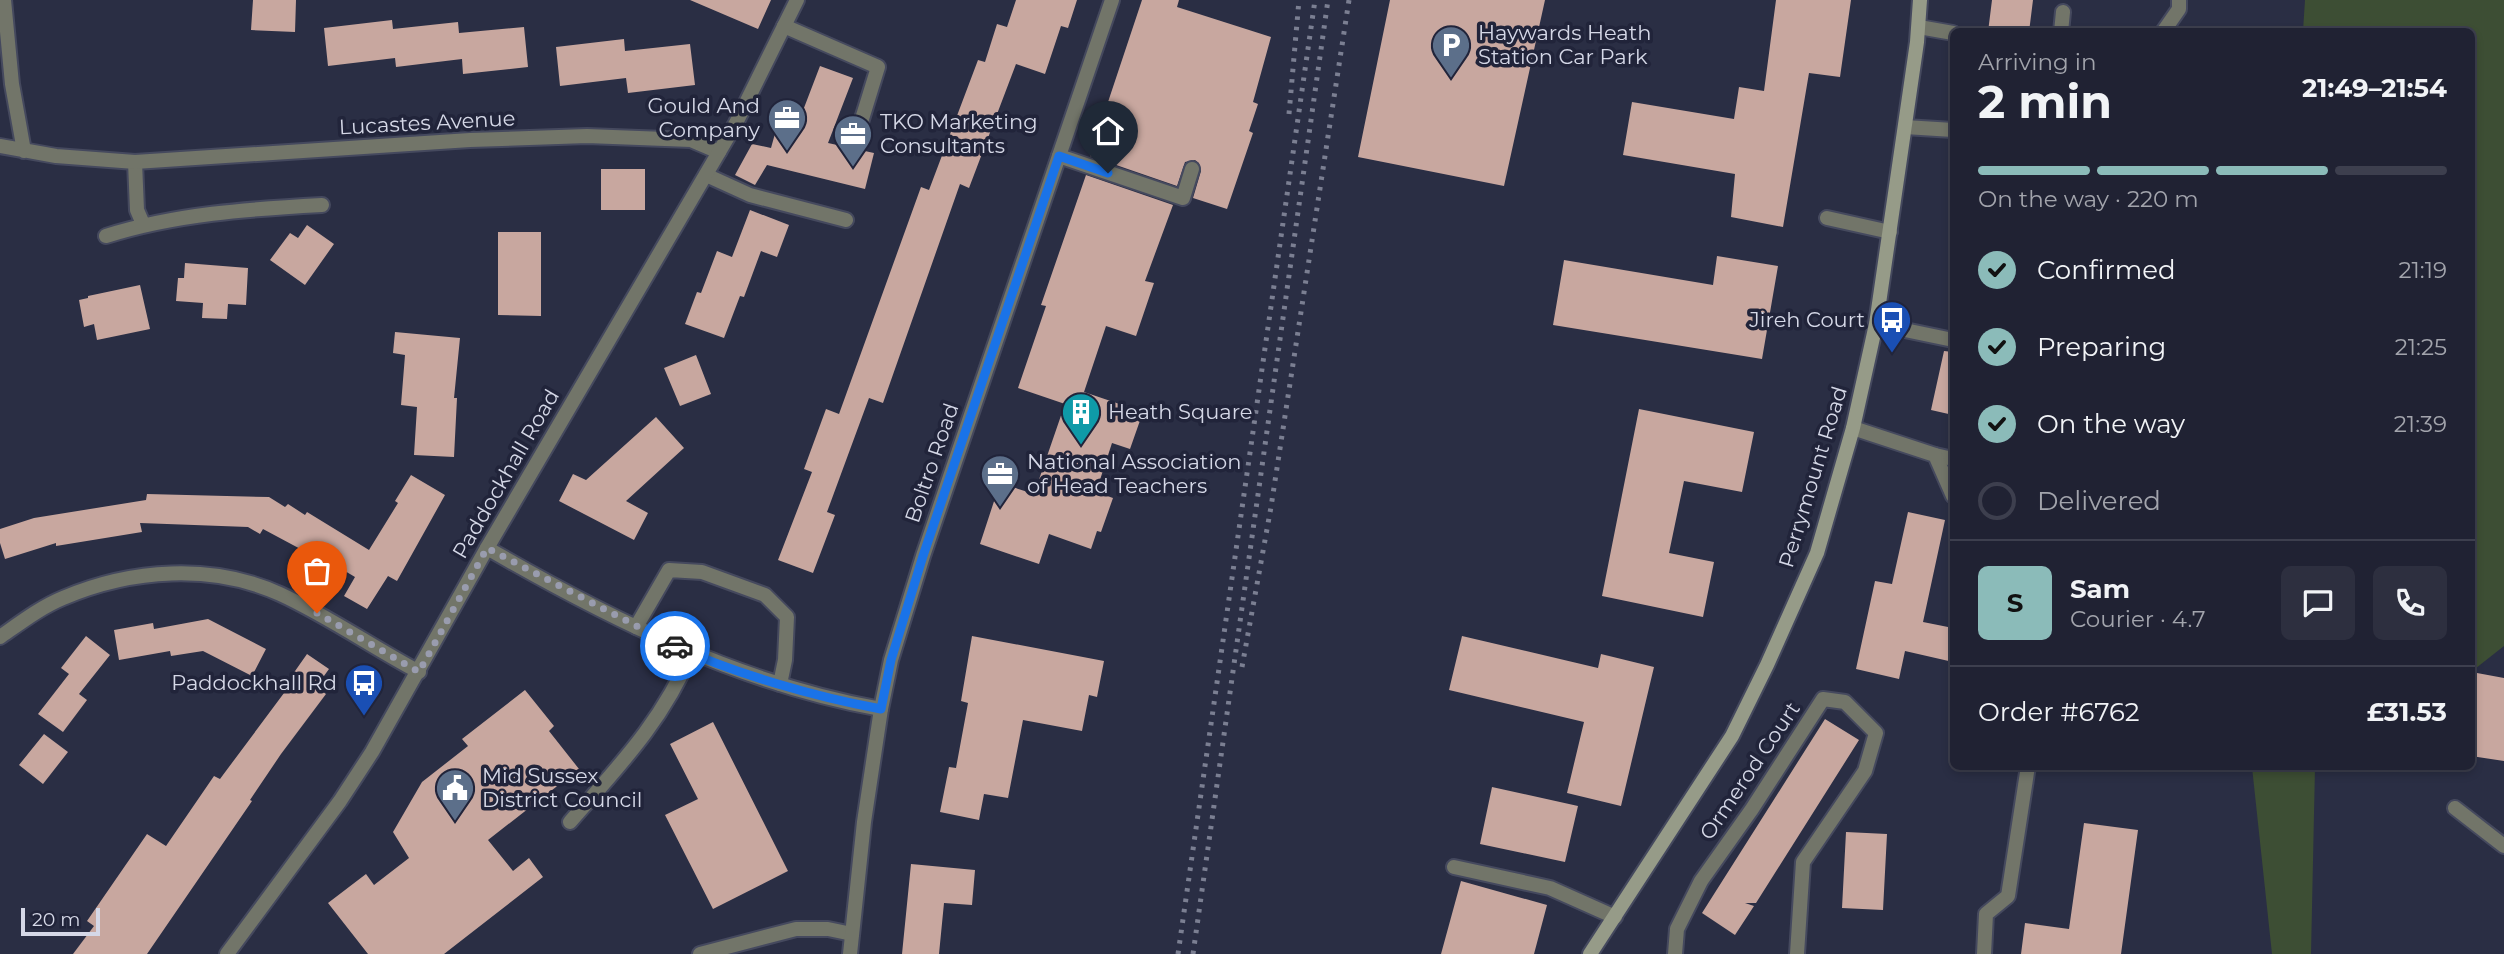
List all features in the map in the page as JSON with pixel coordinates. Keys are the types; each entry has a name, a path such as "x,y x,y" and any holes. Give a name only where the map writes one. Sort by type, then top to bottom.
{"main road":[{"name":"Perrymount Road","path":"1590,954 1732,736 1817,553 1853,428 1876,324 1919,27 1920,0"}],"street":[{"path":"4,0 12,84 24,151"},
{"name":"Paddockhall Road","path":"227,954 340,801 372,752 487,548 736,123 797,0"},
{"name":"Boltro Road","path":"850,954 864,822 891,660 923,556 1112,0"},
{"path":"2165,28 2179,9 2179,0"},
{"path":"2061,28 2063,12"},
{"path":"784,26 878,67 858,132"},
{"path":"1919,27 1950,32"},
{"path":"1905,127 1950,130"},
{"name":"Lucastes Avenue","path":"0,146 24,151 135,162 470,140 587,136 691,141 719,152"},
{"path":"1059,156 1183,198 1192,169"},
{"path":"135,162 137,210 143,224"},
{"path":"706,175 750,195 846,220"},
{"path":"106,236 143,224 258,208 321,205"},
{"path":"1827,218 1890,232"},
{"path":"1876,324 1950,339"},
{"path":"1853,428 1950,458"},
{"path":"1935,455 1950,489"},
{"path":"487,548 691,653 780,684 881,709"},
{"path":"636,627 669,570 702,572 765,595 787,617 786,649 780,684"},
{"path":"0,637 60,599 93,586 131,577 175,573 214,575 279,593 419,672"},
{"path":"570,822 640,743 673,695 691,653"},
{"name":"Ormerod Court","path":"1675,954 1677,929 1702,881 1823,699 1845,702 1876,733 1865,771 1803,862 1797,954"},
{"path":"1984,954 1986,914 2008,896 2027,770"},
{"path":"2455,808 2504,846"},
{"path":"1454,867 1550,888 1615,917"},
{"path":"700,954 796,929 828,929 852,934"}],"green space":[{"path":"2305,0 2504,0 2504,646 2475,669 2475,28 2303,28"},
{"path":"2252,770 2315,770 2311,954 2272,954"}],"building":[{"path":"253,0 296,0 295,32 251,30"},
{"path":"690,0 771,0 758,29"},
{"path":"1016,0 1077,0 1068,28 1061,26 1045,74 1016,64 969,188 960,184 883,403 869,398 827,512 835,515 813,573 778,560 812,472 804,469 826,409 839,414 921,187 929,190 978,60 985,62 997,24 1007,27"},
{"path":"1142,0 1179,0 1177,7 1271,37 1253,102 1258,104 1249,131 1253,133 1227,209 1193,198 1201,171 1195,160 1185,162 1177,186 1090,156"},
{"name":"Haywards Heath Station Car Park","path":"1390,0 1545,0 1504,186 1358,157"},
{"path":"1776,0 1851,0 1840,77 1809,73 1783,227 1731,217 1735,174 1623,155 1632,102 1734,119 1739,87 1764,91"},
{"path":"1992,0 2033,0 2030,28 1988,28"},
{"path":"392,20 393,29 458,22 459,33 524,27 528,67 463,74 462,59 396,67 395,58 328,66 324,28"},
{"path":"624,39 625,51 690,44 695,85 628,93 626,78 560,86 556,47"},
{"path":"820,66 853,78 828,143 874,153 865,189 767,165 755,185 735,175 752,144 771,148 776,130 794,134"},
{"path":"601,169 645,169 645,210 601,210"},
{"path":"1086,175 1173,205 1145,281 1154,283 1136,336 1106,326 1084,392 1143,412 1130,449 1112,443 1096,492 1113,498 1101,532 1097,531 1091,549 1049,534 1039,564 980,544 1000,483 1034,494 1065,404 1018,388 1046,306 1041,305"},
{"path":"750,210 789,225 777,257 761,251 744,297 740,296 724,338 685,324 697,292 701,293 717,251 732,257"},
{"path":"307,225 334,244 305,285 270,260 290,233 298,238"},
{"path":"498,232 541,232 541,316 498,315"},
{"path":"1717,256 1778,266 1762,359 1553,325 1564,260 1713,285"},
{"path":"185,263 248,268 246,305 228,304 227,319 202,318 203,303 176,301 178,278 184,278"},
{"path":"140,285 150,329 97,340 94,324 84,327 79,300"},
{"path":"395,332 460,338 454,398 457,398 454,457 414,455 417,407 401,405 405,355 393,353"},
{"path":"1944,351 1950,352 1950,414 1931,410"},
{"path":"696,355 711,394 680,406 664,368"},
{"path":"1639,409 1754,432 1742,492 1684,481 1669,553 1714,562 1703,617 1602,596"},
{"path":"656,417 684,448 626,501 648,513 634,540 559,501 573,474 586,480"},
{"path":"411,475 445,495 397,581 388,576 367,609 344,596 355,577 308,549 306,552 263,529 260,534 248,527 140,523 142,532 56,546 56,543 5,559 0,543 0,529 34,518 146,500 147,494 269,497 285,507 288,504 305,515 307,512 369,550 398,503 395,501"},
{"path":"1908,512 1945,520 1923,622 1950,627 1950,661 1905,651 1899,679 1856,669 1875,581 1892,584"},
{"path":"208,619 266,649 252,676 203,651 171,656 170,651 119,660 114,630 153,623 154,629"},
{"path":"86,636 110,655 79,694 87,700 63,732 38,714 69,674 61,668"},
{"path":"972,636 1104,661 1097,697 1089,695 1082,731 1023,720 1008,798 984,794 979,820 940,812 949,767 956,768 968,703 961,701"},
{"path":"1462,636 1598,668 1601,654 1654,667 1621,806 1567,793 1584,722 1449,690"},
{"path":"307,654 329,669 316,687 326,694 281,754 147,954 73,954 94,926 87,921 147,834 166,846 214,776 220,779 284,693 281,691"},
{"path":"2477,673 2504,678 2504,761 2475,757"},
{"name":"Mid Sussex District Council","path":"525,690 554,726 549,731 579,769 488,840 513,871 529,858 543,877 444,954 368,954 328,903 366,874 374,885 409,858 393,832 422,782 468,746 462,739"},
{"path":"1825,719 1859,740 1756,903 1745,903 1754,906 1735,935 1702,913"},
{"path":"713,722 788,871 713,909 665,815 698,799 670,744"},
{"path":"44,734 68,752 43,784 19,765"},
{"path":"1492,787 1578,806 1565,862 1480,844"},
{"path":"2084,823 2138,830 2121,954 2021,954 2025,923 2069,929"},
{"path":"1846,832 1887,834 1883,910 1842,908"},
{"path":"911,864 975,870 972,905 944,903 939,954 902,954"},
{"path":"1461,881 1547,905 1534,954 1441,954"}],"railway":[{"path":"1289,114 1299,0"},
{"path":"1178,954 1315,0"},
{"path":"1193,954 1328,0"},
{"path":"1242,667 1271,507 1349,0"}],"way so far":[{"path":"317,613 419,672 487,548 675,646"}],"place":[{"name":"Haywards Heath Station Car Park","path":"1451,79"},
{"name":"Gould And Company","path":"787,152"},
{"name":"TKO Marketing Consultants","path":"853,168"},
{"name":"Jireh Court","path":"1892,354"},
{"name":"Heath Square","path":"1081,446"},
{"name":"National Association of Head Teachers","path":"1000,508"},
{"name":"Paddockhall Rd","path":"364,717"},
{"name":"Mid Sussex District Council","path":"455,822"}],"route":[{"path":"675,646 780,684 881,709 891,660 923,556 1059,156 1108,173"}]}
